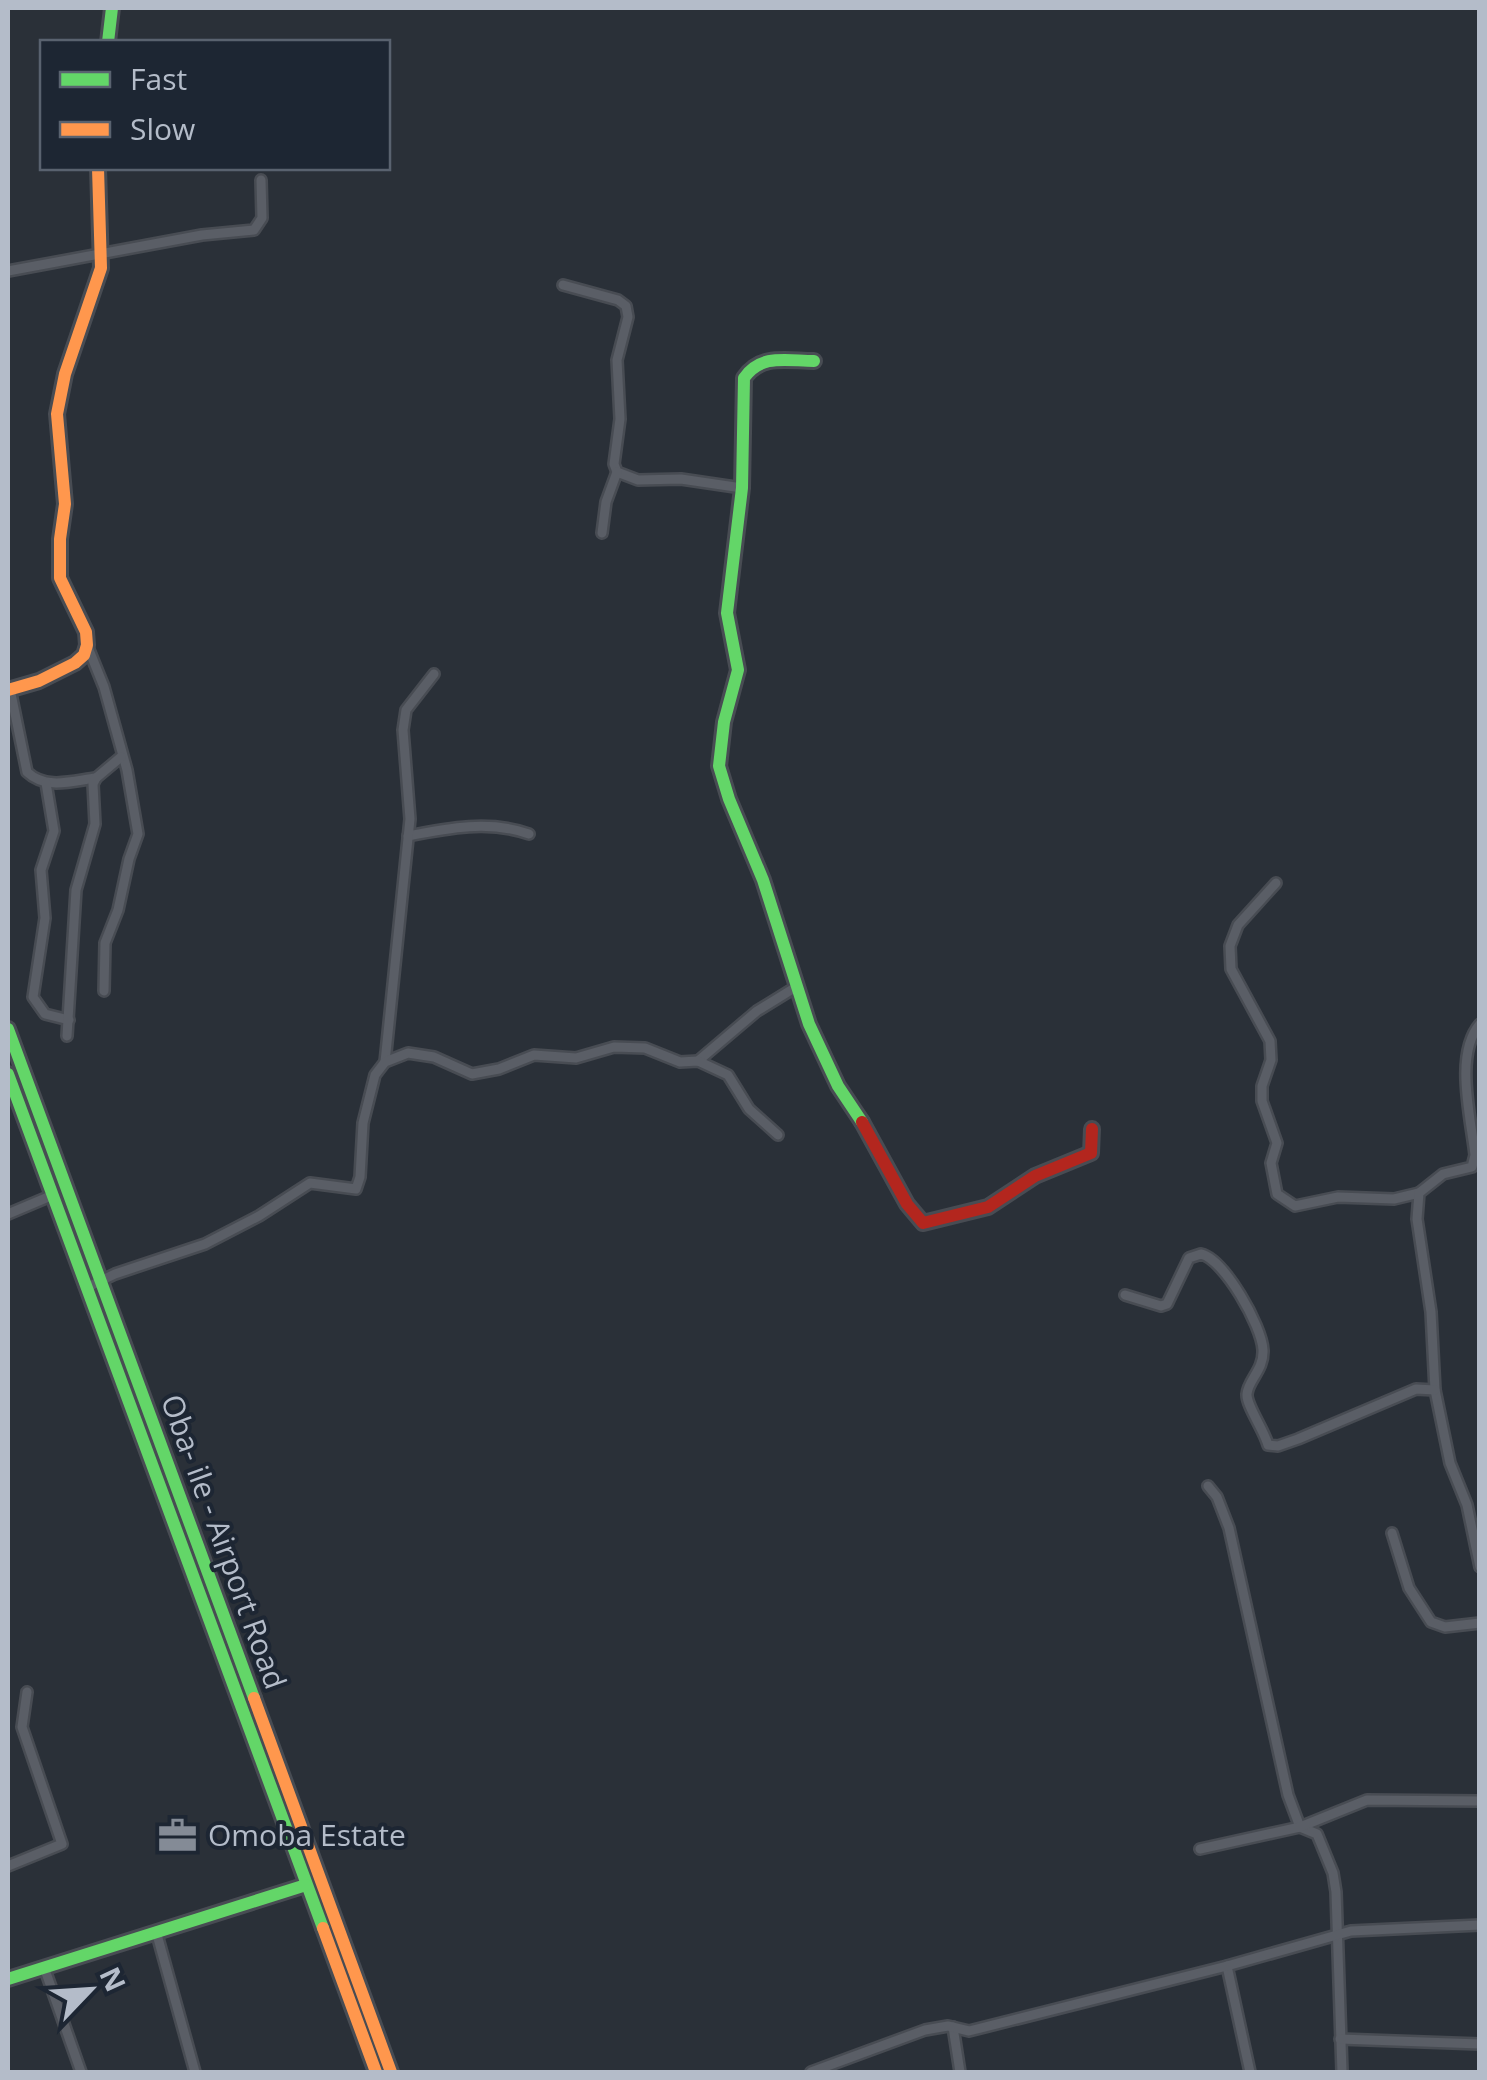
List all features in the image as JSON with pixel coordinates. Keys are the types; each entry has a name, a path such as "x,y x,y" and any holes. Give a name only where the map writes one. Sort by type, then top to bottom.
{"street":[{"path":"108,40 112,8"},
{"path":"98,170 101,268 65,374 58,414 66,504 60,539 60,578 86,632 87,645 104,687 127,770 138,834 105,943 104,991"},
{"path":"8,271 202,235 254,230 262,218 261,180"},
{"path":"563,285 618,300 626,306 628,316 617,360 620,419 614,464 618,472 638,480 681,479 742,488"},
{"path":"814,361 762,359 750,366 744,378 742,488 726,614 738,670 724,722 719,766 763,880 796,987 838,1086 873,1139 907,1204 924,1223 988,1207 1035,1176 1092,1153 1092,1129"},
{"path":"602,533 606,502 618,472"},
{"path":"87,645 84,655 75,663 9,690 28,772 46,783 96,778 121,757"},
{"path":"94,1284 205,1244 259,1216 310,1182 358,1187 370,1088 385,1062 408,836 403,730 406,710 434,674"},
{"path":"67,1036 76,890 94,824 96,778"},
{"path":"46,783 54,831 40,878 45,918 33,997 45,1014 69,1020"},
{"path":"408,836 456,827 498,826 529,834"},
{"path":"1276,883 1238,925 1230,946 1231,969 1270,1040 1272,1060 1262,1086 1262,1100 1277,1143 1271,1162 1277,1194 1295,1206 1338,1197 1394,1199 1419,1194 1443,1174 1472,1167 1475,1155 1466,1050 1480,1024"},
{"path":"698,1061 757,1011 796,987"},
{"name":"Oba- ile - Airport Road","path":"8,1028 94,1284 229,1652 391,2072"},
{"path":"385,1062 418,1052 472,1074 534,1056 576,1058 626,1046 645,1048 680,1062 698,1061 732,1078 748,1108 778,1135"},
{"name":"Oba- ile - Airport Road","path":"8,1074 53,1194 94,1284"},
{"path":"8,1214 53,1194"},
{"path":"1419,1194 1417,1219 1431,1312 1435,1390 1450,1463 1466,1505 1480,1568"},
{"path":"1125,1295 1162,1306 1188,1258 1201,1254 1212,1258 1256,1322 1263,1354 1258,1376 1248,1388 1246,1399 1264,1428 1268,1445 1298,1439 1416,1390 1435,1390"},
{"path":"1208,1486 1217,1497 1229,1528 1276,1731 1282,1774 1300,1828"},
{"path":"1466,1505 1480,1502"},
{"path":"1392,1533 1410,1588 1431,1622 1445,1627 1480,1623"},
{"name":"Oba- ile - Airport Road","path":"229,1652 306,1885 376,2072"},
{"path":"8,1866 62,1844 22,1727 28,1692"},
{"path":"1200,1849 1300,1828 1367,1800 1480,1802"},
{"path":"1300,1828 1316,1834 1327,1856 1336,1892 1342,2072"},
{"path":"8,1980 306,1885"},
{"path":"817,2071 925,2030 952,2027 968,2031 1365,1928 1480,1926"},
{"path":"156,1931 195,2072"},
{"path":"1228,1966 1250,2072"},
{"path":"44,1967 80,2072"},
{"path":"952,2027 960,2072"},
{"path":"1340,2039 1480,2044"}],"traffic: fast":[{"path":"108,40 112,8"},
{"path":"814,361 767,362 744,378 742,488 727,613 738,670 724,722 719,766 763,880 809,1024 838,1086 862,1122"},
{"path":"8,1029 254,1698"},
{"path":"8,1074 323,1928"},
{"path":"8,1979 306,1885"}],"traffic: slow":[{"path":"8,690 39,681 75,663 84,655 87,645 86,632 60,578 65,504 57,414 65,374 101,268 98,170"},
{"path":"254,1698 391,2072"},
{"path":"323,1928 376,2072"}],"traffic: jam":[{"path":"862,1122 907,1204 923,1223 988,1207 1035,1176 1091,1153 1092,1129"}],"place":[{"name":"Omoba Estate","path":"178,1836"}]}
